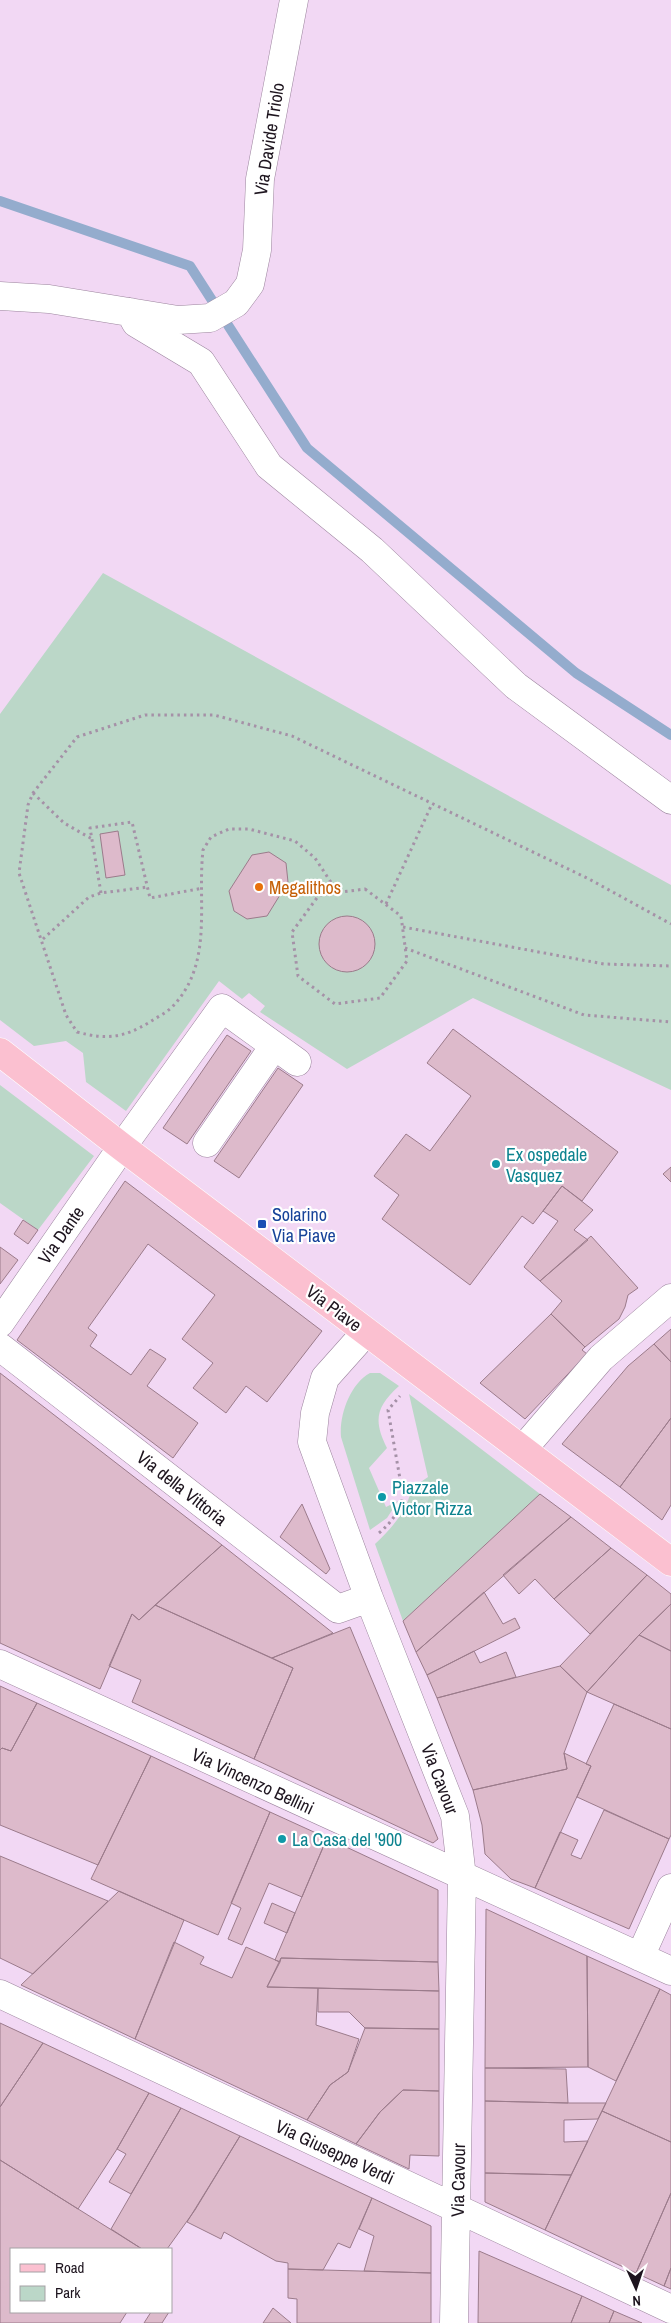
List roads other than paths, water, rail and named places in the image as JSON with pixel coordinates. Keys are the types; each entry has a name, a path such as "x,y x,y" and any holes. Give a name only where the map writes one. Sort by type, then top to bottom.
{"main road":[{"name":"Via Piave","path":"0,1052 122,1147 671,1562"}],"street":[{"name":"Via Davide Triolo","path":"130,312 178,320 210,318 236,303 250,284 257,250 260,179 294,0"},
{"path":"0,296 49,299 130,312 136,323 201,362 269,466 372,550 516,686 671,800"},
{"name":"Via Dante","path":"0,1323 122,1147 222,1008 274,1046"},
{"path":"207,1143 274,1046 297,1062"},
{"path":"523,1449 601,1358 671,1298"},
{"name":"Via Cavour","path":"366,1332 325,1378 315,1413 312,1442 368,1598 455,1816 462,1877 454,2323"},
{"name":"Via della Vittoria","path":"0,1348 338,1608 368,1598"},
{"name":"Via Vincenzo Bellini","path":"0,1664 671,1971"},
{"path":"640,1957 671,1888"},
{"name":"Via Giuseppe Verdi","path":"0,1994 671,2309"}],"waterway":[{"path":"0,201 190,266 307,448 576,673 671,735"}],"place":[{"name":"Megalithos","path":"259,887"},
{"name":"Ex ospedale Vasquez","path":"496,1164"},
{"name":"Solarino Via Piave","path":"262,1224"},
{"name":"Piazzale Victor Rizza","path":"382,1497"},
{"name":"La Casa del '900","path":"282,1839"}]}
